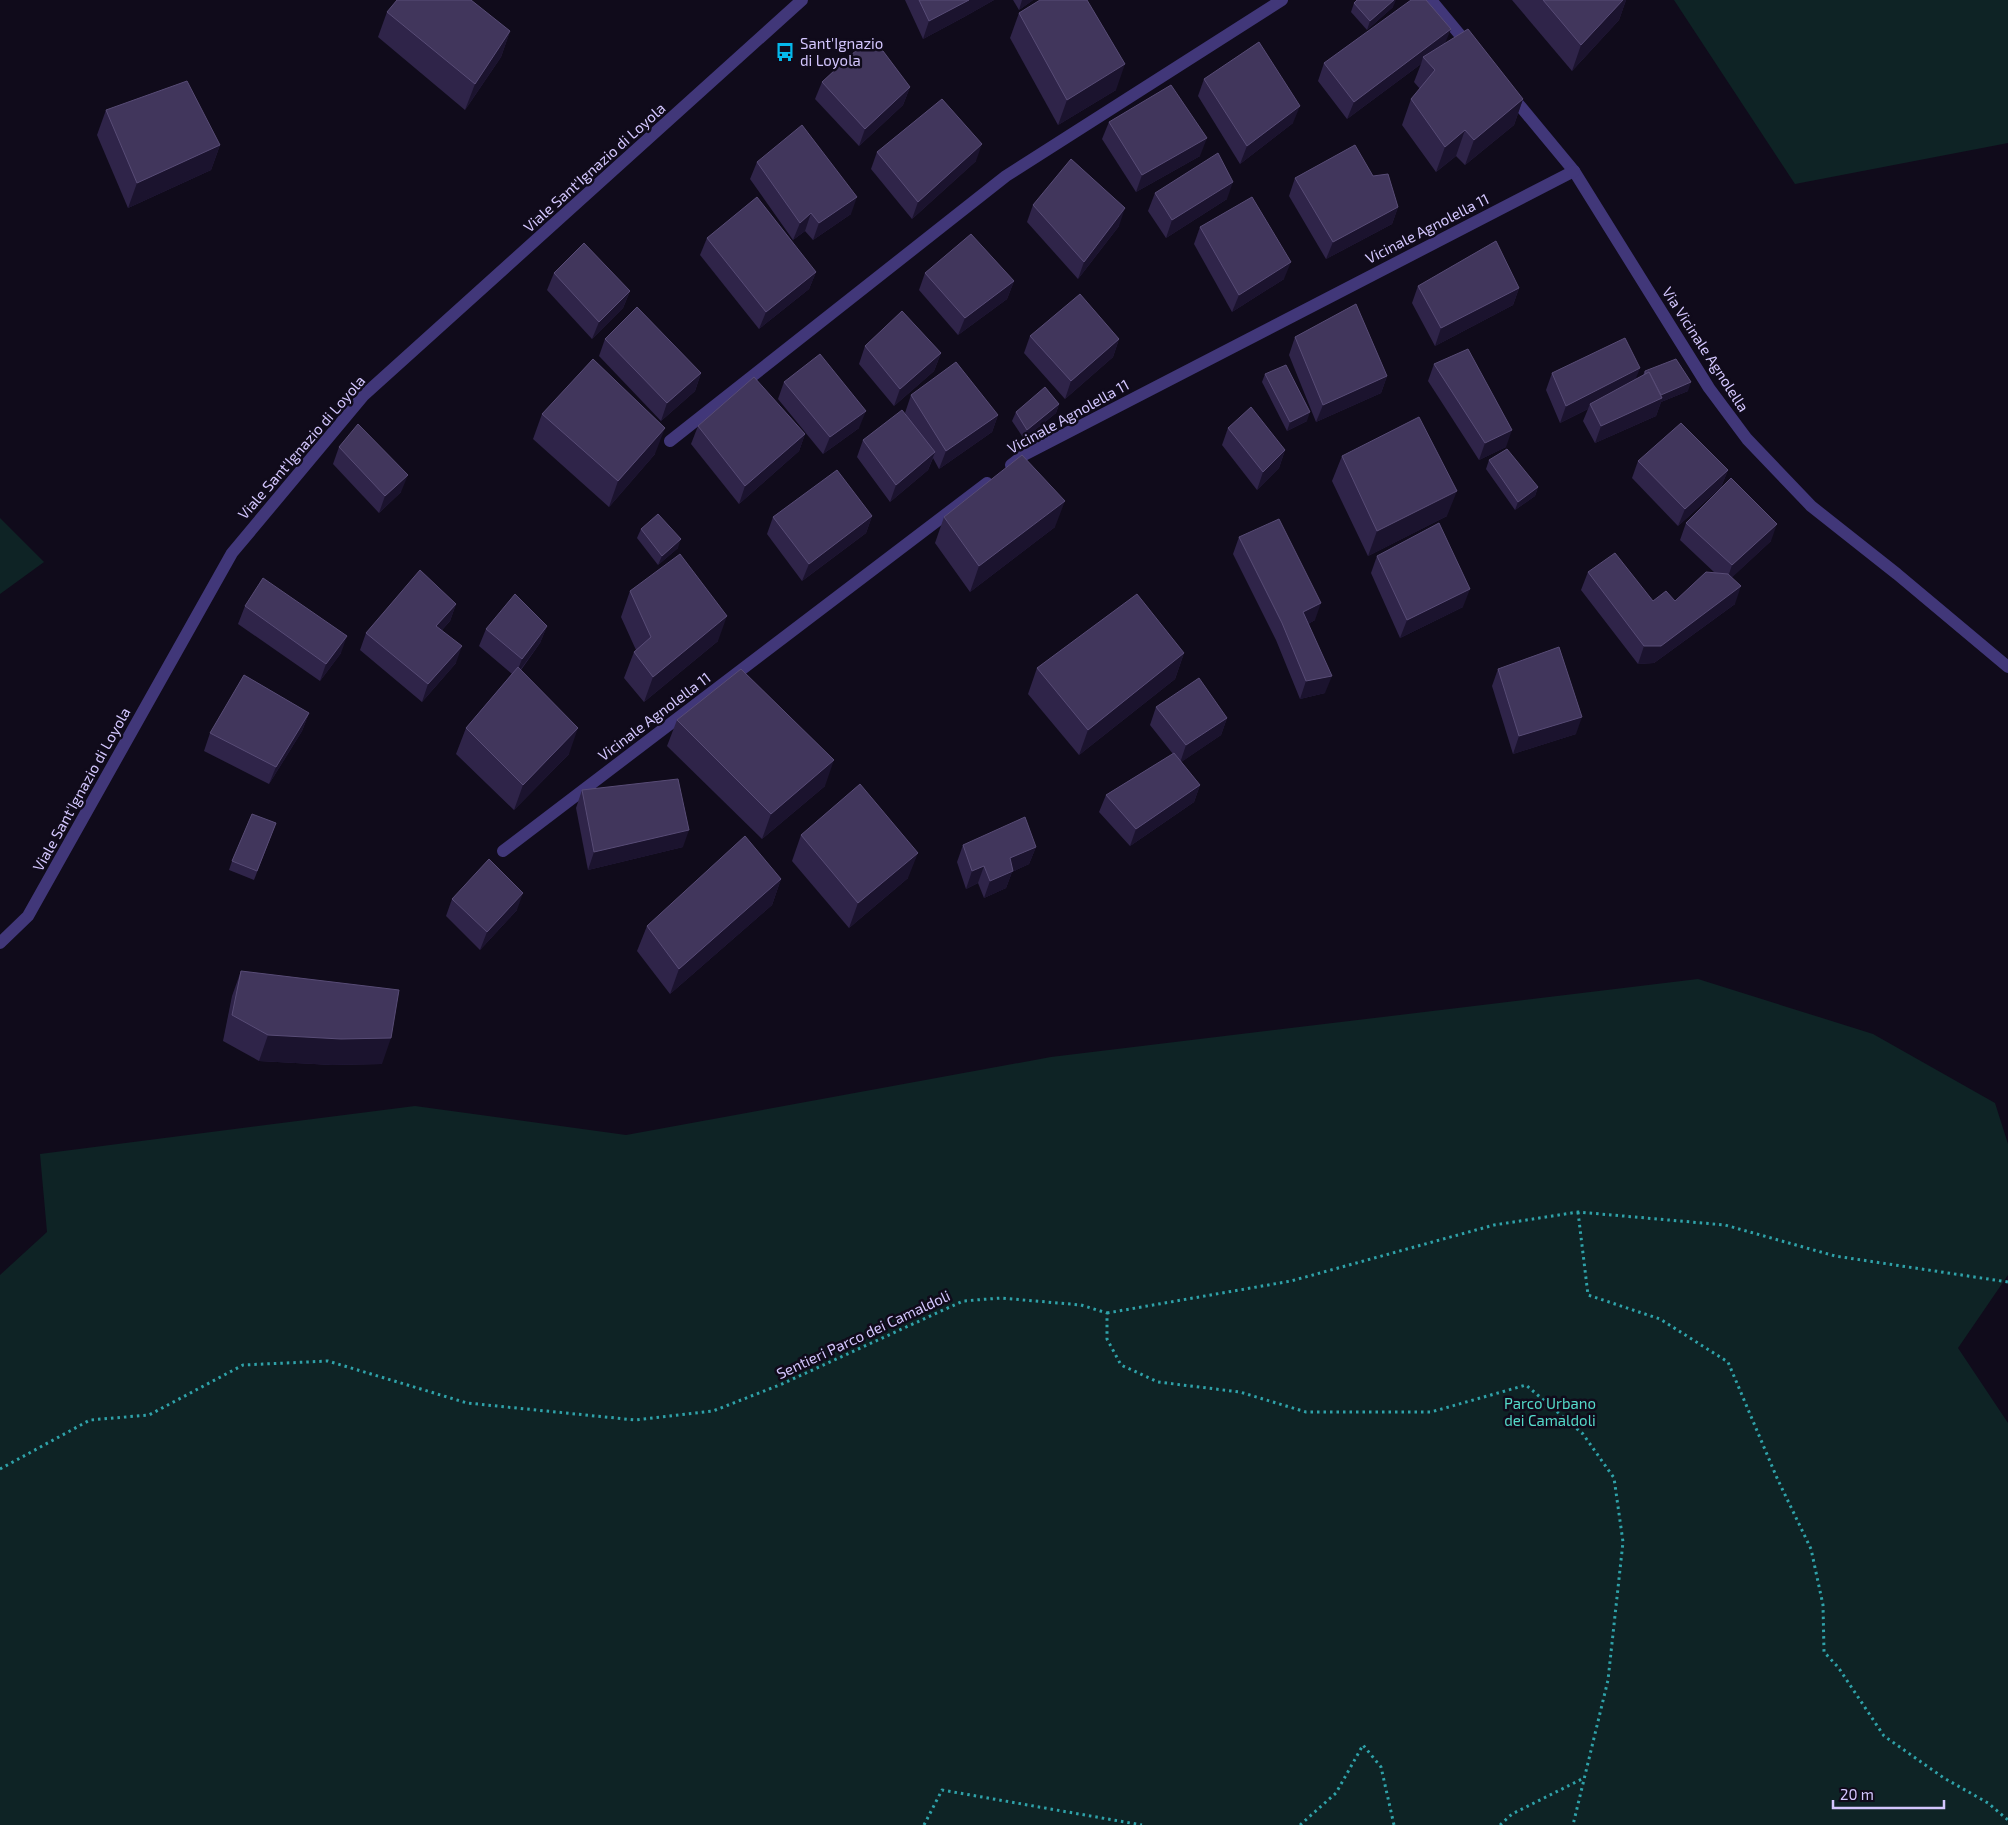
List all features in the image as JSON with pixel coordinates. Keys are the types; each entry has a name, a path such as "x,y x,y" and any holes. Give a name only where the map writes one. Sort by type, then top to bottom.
{"street":[{"name":"Viale Sant'Ignazio di Loyola","path":"0,943 28,916 232,553 358,403 802,0"},
{"path":"670,442 1006,176 1282,0"},
{"path":"1431,0 1481,59"},
{"name":"Via Vicinale Agnolella","path":"1506,89 1574,171 1709,388 1748,439 1811,506 1897,574 2008,667"},
{"name":"Vicinale Agnolella 11","path":"503,851 1024,455 1574,171"}],"path":[{"path":"1578,1212 1588,1295 1660,1319 1728,1362 1777,1478 1811,1549 1823,1605 1824,1652 1838,1667 1884,1736 1944,1778 1988,1803 2008,1820"},
{"path":"1573,1825 1608,1680 1623,1542 1614,1478 1583,1434 1526,1385 1431,1412 1306,1412 1240,1392 1158,1382 1121,1365 1107,1340 1107,1313 1290,1281 1494,1225 1578,1212 1725,1225 1835,1256 2008,1282"},
{"name":"Sentieri Parco dei Camaldoli","path":"0,1469 90,1420 149,1415 243,1365 328,1361 467,1403 634,1420 713,1412 782,1384 963,1301 1001,1298 1081,1305 1107,1313"},
{"path":"1300,1825 1336,1793 1364,1745 1381,1767 1394,1825"},
{"path":"1500,1825 1512,1814 1584,1778"},
{"path":"924,1825 942,1790 1142,1825"}],"green space":[{"path":"1674,0 2008,0 2008,143 1795,184"},
{"path":"0,518 44,562 0,594"},
{"name":"Parco Urbano dei Camaldoli","path":"1698,979 1873,1034 1995,1103 2008,1144 2008,1275 1958,1348 2008,1423 2008,1825 0,1825 0,1275 47,1232 40,1154 415,1106 626,1135 1051,1057"}],"building":[{"path":"397,0 471,0 510,31 475,84 387,12"},
{"path":"919,0 969,0 929,21"},
{"path":"1040,0 1087,0 1125,64 1067,100 1019,13"},
{"path":"1357,0 1394,0 1370,21 1354,3"},
{"path":"1411,0 1426,0 1451,29 1354,102 1324,63"},
{"path":"1543,0 1623,0 1581,45"},
{"path":"1468,29 1523,99 1474,140 1465,130 1445,147 1411,99 1435,70 1423,57"},
{"path":"1259,42 1300,106 1247,146 1204,79"},
{"path":"862,45 883,51 910,87 865,129 822,82"},
{"path":"187,81 220,145 137,183 106,110"},
{"path":"1171,85 1207,138 1142,175 1109,122"},
{"path":"942,99 982,144 918,202 877,152"},
{"path":"802,125 857,197 819,223 811,213 800,223 757,162"},
{"path":"1355,145 1373,176 1388,174 1398,207 1333,242 1295,178"},
{"path":"1218,153 1233,182 1172,220 1155,193"},
{"path":"1071,159 1125,208 1084,262 1033,205"},
{"path":"757,197 816,272 766,312 707,238"},
{"path":"1252,197 1291,262 1239,295 1200,227"},
{"path":"971,234 1014,281 965,318 925,273"},
{"path":"1496,241 1519,288 1441,328 1418,286"},
{"path":"584,243 630,291 599,322 554,273"},
{"path":"1080,294 1119,339 1071,381 1030,336"},
{"path":"1356,304 1387,376 1323,405 1295,337"},
{"path":"637,307 701,373 667,403 605,339"},
{"path":"902,311 941,353 900,389 865,346"},
{"path":"1625,338 1640,368 1566,406 1552,373"},
{"path":"1468,349 1512,430 1485,443 1434,364"},
{"path":"820,354 866,411 830,437 784,382"},
{"path":"593,359 665,428 618,481 542,414"},
{"path":"1676,359 1691,382 1661,395 1649,372 1645,374 1645,371"},
{"path":"956,362 998,415 946,451 911,395"},
{"path":"1286,365 1310,412 1290,422 1265,374"},
{"path":"1649,372 1662,398 1601,426 1590,404"},
{"path":"754,377 805,434 745,486 698,426"},
{"path":"1045,387 1059,404 1027,430 1016,412"},
{"path":"1251,407 1285,450 1263,472 1228,428"},
{"path":"902,410 935,452 896,485 863,440"},
{"path":"1419,417 1457,491 1377,531 1342,456"},
{"path":"1681,423 1728,470 1685,509 1638,461"},
{"path":"358,424 408,475 385,496 339,447"},
{"path":"1507,449 1538,487 1518,502 1489,460"},
{"path":"1022,455 1065,501 979,566 944,517"},
{"path":"837,470 872,516 809,564 773,517"},
{"path":"1731,478 1777,524 1732,565 1686,523"},
{"path":"658,514 681,539 662,556 641,529"},
{"path":"1279,519 1321,603 1303,612 1332,676 1306,681 1282,623 1239,537"},
{"path":"1439,523 1470,589 1407,620 1377,556"},
{"path":"1615,553 1653,601 1666,591 1675,601 1706,572 1728,574 1741,586 1661,646 1644,646 1588,572"},
{"path":"680,554 727,616 653,677 634,652 651,637 630,591"},
{"path":"420,570 456,604 436,626 462,646 428,684 366,633"},
{"path":"263,578 347,636 326,664 245,606"},
{"path":"515,594 547,626 522,659 486,629"},
{"path":"1137,594 1184,653 1088,730 1037,668"},
{"path":"1559,647 1582,717 1519,736 1498,669"},
{"path":"518,667 578,728 523,785 466,728"},
{"path":"741,669 834,760 771,814 677,720"},
{"path":"244,675 309,713 276,767 210,733"},
{"path":"1199,678 1227,718 1186,745 1156,707"},
{"path":"1174,753 1200,785 1136,829 1106,795"},
{"path":"678,779 689,830 594,852 582,790"},
{"path":"860,784 918,853 858,903 801,835"},
{"path":"252,814 276,823 257,871 232,861"},
{"path":"1025,817 1036,847 1010,858 1013,871 990,881 984,866 972,871 963,845"},
{"path":"745,836 781,879 679,969 647,926"},
{"path":"489,859 523,893 487,932 452,899"},
{"path":"241,971 399,990 391,1038 341,1039 268,1035 232,1015"}],"place":[{"name":"Sant'Ignazio di Loyola","path":"785,52"}]}
